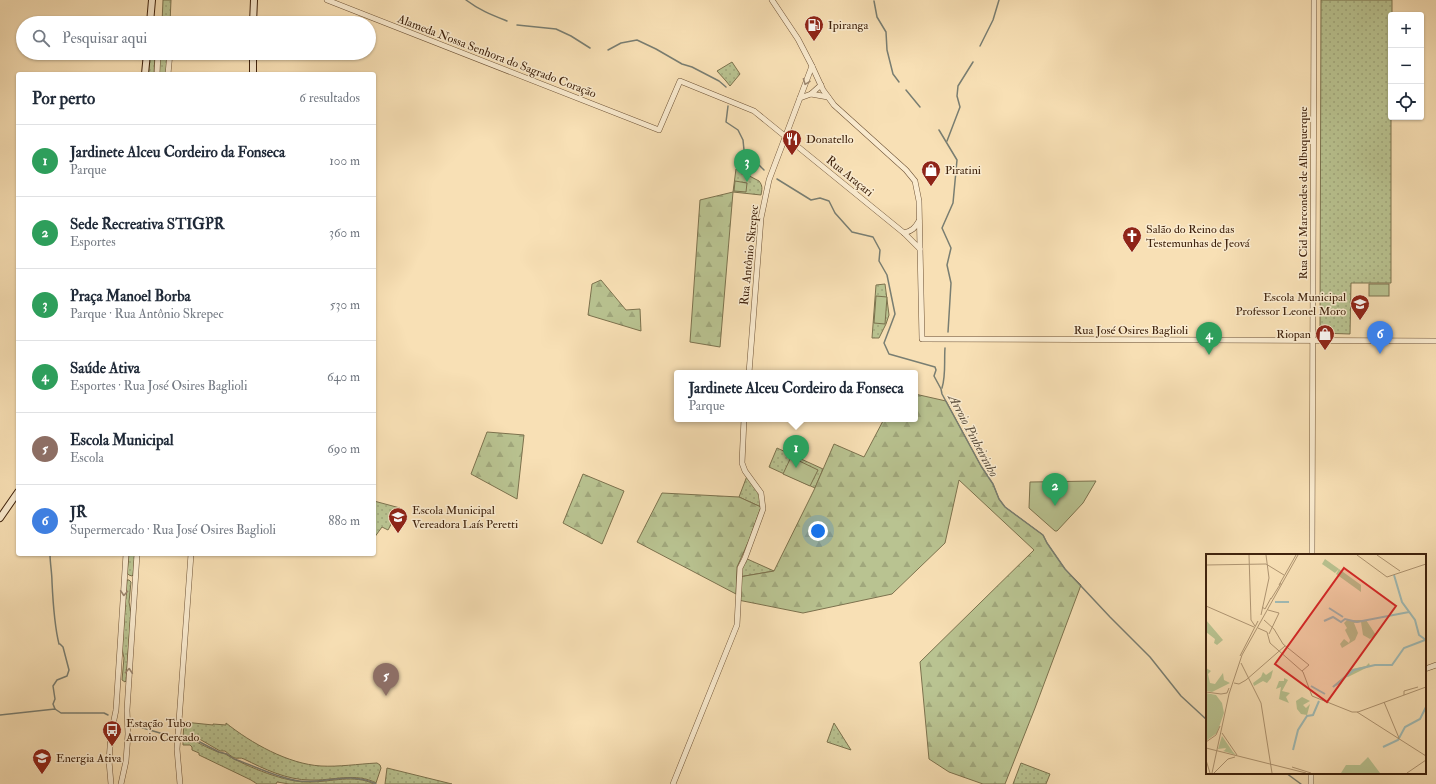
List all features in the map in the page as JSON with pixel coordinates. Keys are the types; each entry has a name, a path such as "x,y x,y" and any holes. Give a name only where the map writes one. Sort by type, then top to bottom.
{"main road":[{"path":"151,16 152,0"},
{"path":"254,0 254,16"},
{"path":"145,72 146,60"},
{"path":"253,60 253,72"},
{"path":"0,518 16,495"}],"street":[{"name":"Alameda Nossa Senhora do Sagrado Coração","path":"327,0 368,16"},
{"path":"772,0 798,39 821,86 834,105 906,170 915,182 919,201 920,249"},
{"name":"Rua Cid Marcondes de Albuquerque","path":"1312,554 1314,0"},
{"name":"Alameda Nossa Senhora do Sagrado Coração","path":"376,19 659,130 680,81"},
{"path":"157,72 158,60"},
{"path":"168,72 169,60"},
{"name":"Rua Antônio Skrepec","path":"749,370 761,218 769,180 812,66"},
{"name":"Rua Araçari","path":"680,81 754,111 904,233 920,249"},
{"path":"800,98 811,94 821,86"},
{"path":"811,94 828,97"},
{"path":"904,233 914,229 919,220"},
{"name":"Rua José Osires Baglioli","path":"920,249 922,339 1436,341"},
{"path":"673,784 738,624 740,568 764,505 761,493 745,471 742,464 744,422"},
{"path":"111,784 109,761 111,734 116,710 126,556"},
{"path":"122,784 126,761 128,734 126,710 137,556"},
{"path":"180,784 177,749 191,556"},
{"path":"1426,669 1436,665"}],"green space":[{"path":"163,0 171,0 170,16 162,16"},
{"path":"1321,0 1392,0 1392,12 1388,12 1388,120 1391,120 1391,283 1351,283 1350,334 1320,333"},
{"path":"149,60 155,60 154,72 148,72"},
{"path":"159,60 168,60 167,72 158,72"},
{"path":"732,62 740,74 730,86 717,71"},
{"path":"736,169 759,181 762,186 761,195 733,192"},
{"path":"735,181 747,183 746,192 734,191"},
{"path":"733,192 720,347 690,342 700,200"},
{"path":"601,280 626,310 640,309 641,331 588,315 592,284"},
{"path":"885,284 889,315 879,338 872,338 876,285"},
{"path":"1369,284 1389,284 1389,296 1369,296"},
{"path":"876,296 887,297 885,324 874,323"},
{"path":"918,395 946,401 981,466 993,484 999,499 1005,507 1043,535 1065,569 1081,585 1005,784 983,784 949,772 929,759 920,662 1034,550 959,480 945,543 892,594 803,613 738,600 739,577 774,571 814,490 834,444 864,457 882,422 918,422"},
{"path":"487,432 524,435 517,499 471,474"},
{"path":"777,448 823,469 815,488 769,467"},
{"path":"791,457 818,470 810,486 783,474"},
{"path":"583,474 624,491 602,544 563,523"},
{"path":"747,476 757,490 763,504 761,507 739,497"},
{"path":"1096,481 1083,503 1057,531 1055,531 1029,508 1030,482"},
{"path":"662,493 739,497 761,507 750,538 737,567 736,594 637,542"},
{"path":"376,502 400,508 388,530 382,527 376,535"},
{"path":"129,556 135,556 133,575 129,575 127,573"},
{"path":"745,558 774,571 739,577"},
{"path":"127,580 131,582 129,602 131,613 125,682 122,680 124,658 122,649"},
{"path":"184,722 213,725 226,725 226,723 258,745 270,751 283,757 308,764 335,766 377,763 381,768 376,783 352,777 301,780 268,770 243,758 231,756 225,751 220,751 196,737 188,740 183,739"},
{"path":"834,723 851,750 827,742"},
{"path":"183,740 194,740 256,769 290,780 300,782 318,782 342,779 359,779 374,784 289,784 277,782 276,784 257,784 199,755 199,753 192,750 190,745 183,745"},
{"path":"1021,763 1050,774 1046,784 1013,784"},
{"path":"387,768 452,784 385,784"}],"waterway":[{"name":"Arroio Pinheirinho","path":"466,0 471,4 507,21"},
{"path":"980,46 993,20 999,0"},
{"path":"874,1 877,17 886,32 887,50 893,74 899,82"},
{"name":"Arroio Pinheirinho","path":"517,25 556,29 571,36 590,48"},
{"name":"Arroio Pinheirinho","path":"608,50 621,43 637,40 682,64 692,67 719,81 726,87"},
{"path":"947,141 960,107 957,96 958,86 973,62"},
{"path":"906,90 920,107"},
{"name":"Arroio Pinheirinho","path":"728,106 726,122 738,130 743,140 744,150 764,170"},
{"path":"939,130 957,160 953,203 942,228 951,248 947,265 951,283 948,332"},
{"name":"Arroio Pinheirinho","path":"777,179 811,200 820,198 829,201 835,213 852,232 873,237 880,250 879,261 887,275 895,314 884,343 889,354 935,367 936,370 934,376 942,394 981,466 993,484 999,499 1005,507 1043,535 1065,569 1150,657 1181,696 1206,719"},
{"path":"942,388 945,348"},
{"path":"50,556 56,629 59,644 63,647 69,670 67,676 57,680 53,686 55,699 53,704 55,709"},
{"path":"0,715 55,709 61,713 104,713 108,715"},
{"path":"133,725 170,736"},
{"path":"186,740 194,739 219,752 227,754 234,759 274,775 299,781 357,778 376,784"},
{"name":"Arroio Pinheirinho","path":"1287,774 1301,784"}],"place":[{"name":"Ipiranga","path":"814,42"},
{"name":"Donatello","path":"792,156"},
{"name":"Praça Manoel Borba","path":"747,182"},
{"name":"Piratini","path":"931,187"},
{"name":"Salão do Reino das Testemunhas de Jeová","path":"1132,253"},
{"name":"Escola Municipal Professor Leonel Moro","path":"1360,321"},
{"name":"Riopan","path":"1325,351"},
{"name":"JR","path":"1380,354"},
{"name":"Saúde Ativa","path":"1209,355"},
{"name":"Jardinete Alceu Cordeiro da Fonseca","path":"796,468"},
{"name":"Sede Recreativa STIGPR","path":"1055,506"},
{"name":"Escola Municipal Vereadora Laís Peretti","path":"398,534"},
{"name":"Escola Municipal","path":"386,696"},
{"name":"Estação Tubo Arroio Cercado","path":"112,747"},
{"name":"Energia Ativa","path":"42,775"}]}
